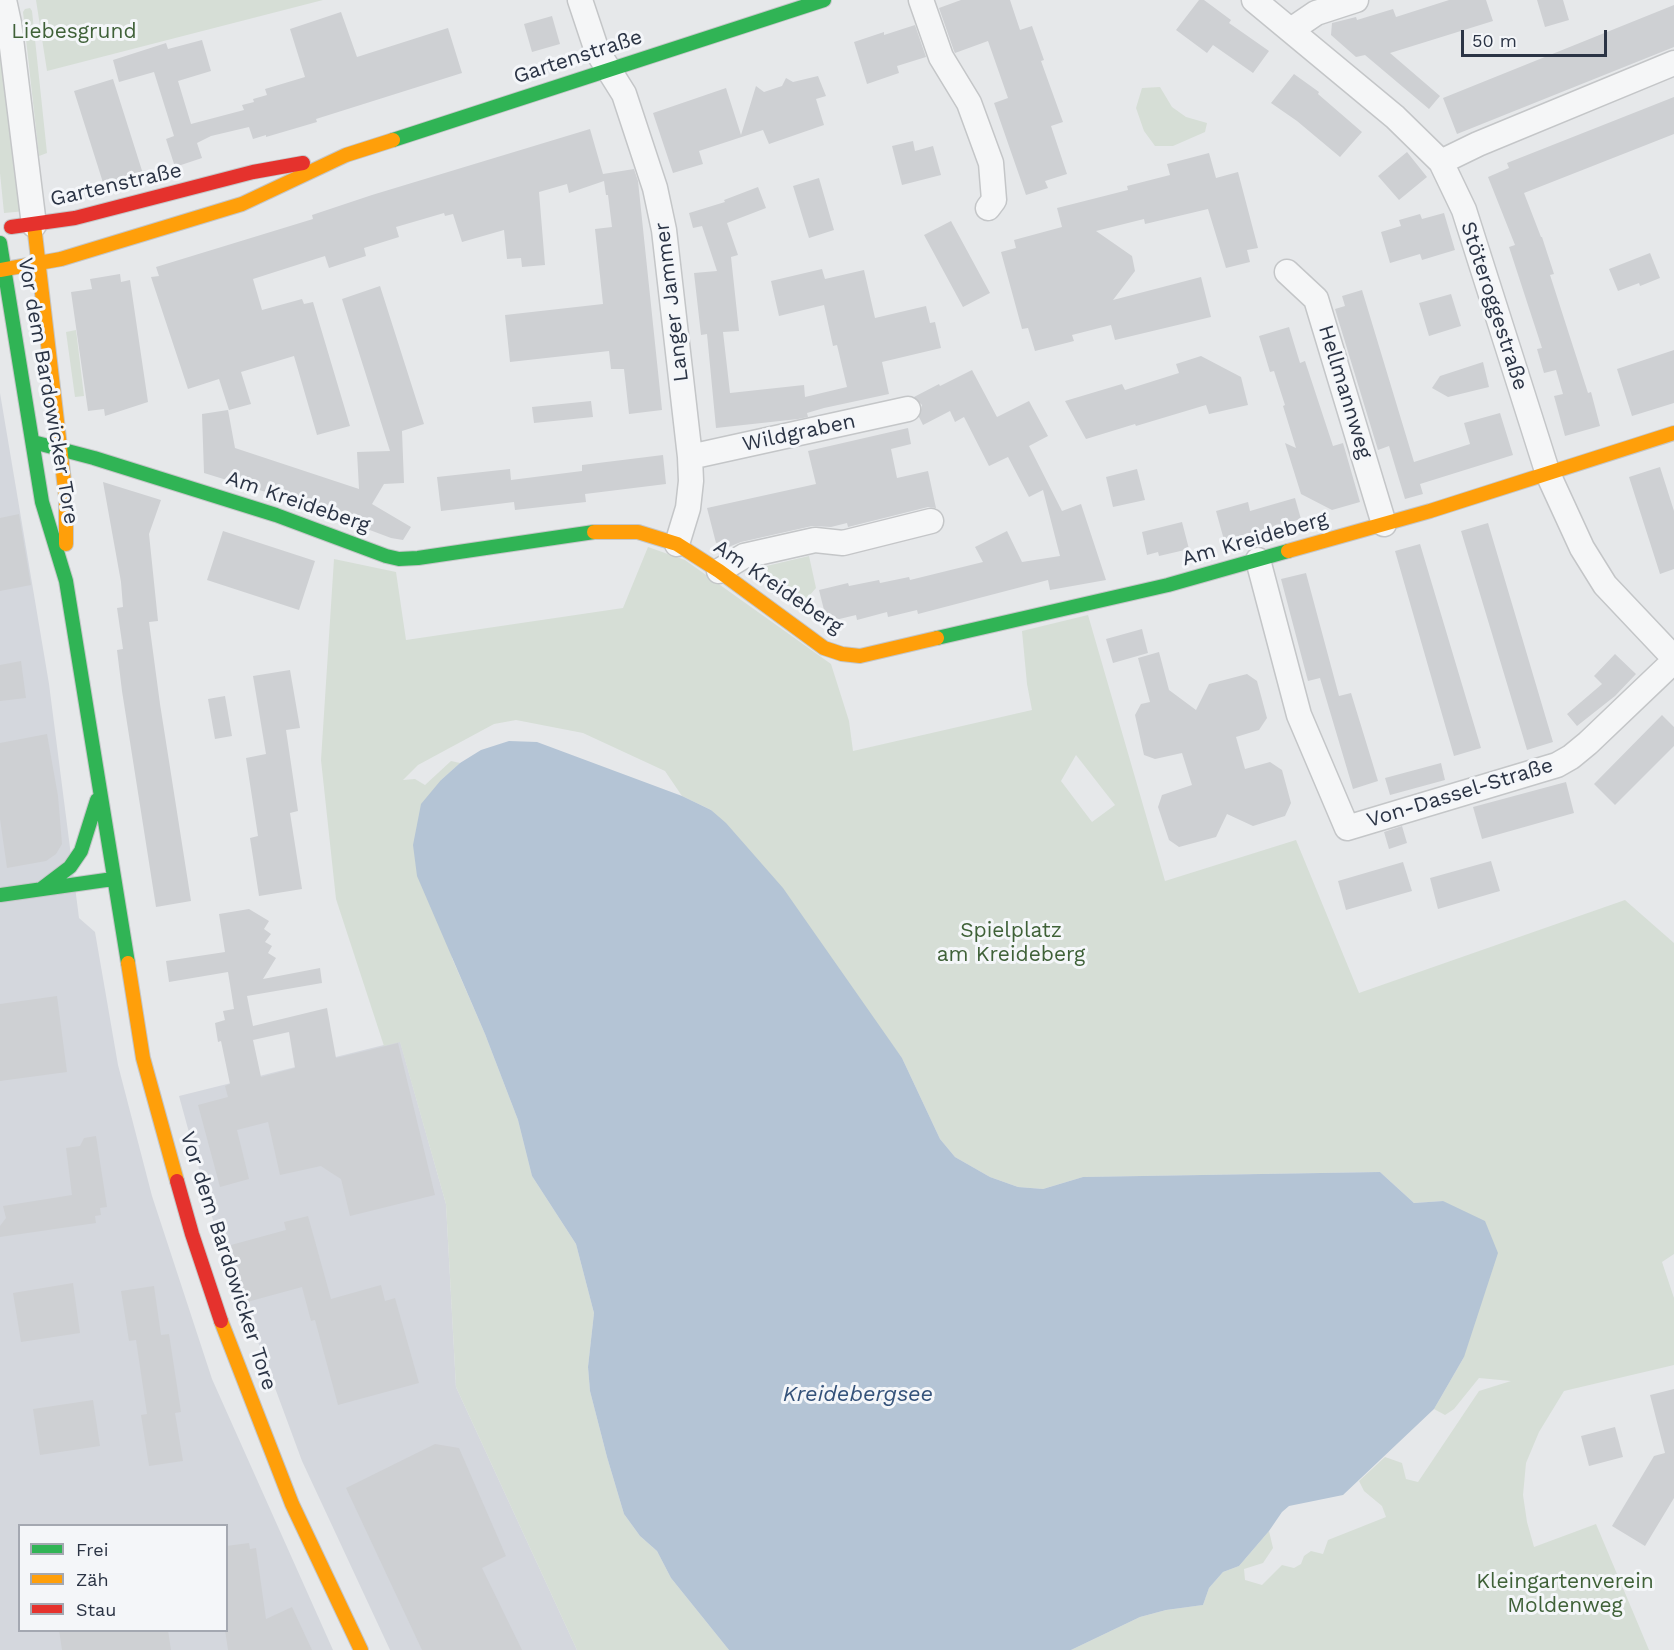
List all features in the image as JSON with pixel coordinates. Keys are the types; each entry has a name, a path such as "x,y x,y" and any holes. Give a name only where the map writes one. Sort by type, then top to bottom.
{"main road":[{"name":"Gartenstraße","path":"2,270 38,264 116,243 242,204 346,155 824,0"},
{"name":"Gartenstraße","path":"0,228 34,225 118,208 253,172 346,155"},
{"name":"Vor dem Bardowicker Tore","path":"34,225 66,498 66,581"},
{"name":"Vor dem Bardowicker Tore","path":"0,243 2,270 42,502 66,581 143,1058 195,1245 227,1337 292,1504 361,1650"},
{"name":"Am Kreideberg","path":"33,442 276,515 399,559 600,531 638,532 677,544 719,571 824,648 842,654 860,656 1168,585 1384,524 1674,433"},
{"name":"Vor dem Bardowicker Tore","path":"41,889 69,867 81,851 100,797"},
{"path":"0,895 113,879"}],"street":[{"path":"4,0 9,23 34,225"},
{"name":"Langer Jammer","path":"580,0 595,46 624,94 662,216 690,457 688,507 677,544"},
{"path":"921,0 941,57 969,103 991,163 994,201 988,208"},
{"name":"Stöteroggestraße","path":"1254,0 1395,117 1441,162 1464,210 1548,474 1582,548 1605,585 1674,659"},
{"path":"1291,30 1316,13 1356,0"},
{"path":"1441,162 1478,144 1674,63"},
{"name":"Hellmannweg","path":"1287,272 1316,299 1384,524"},
{"name":"Wildgraben","path":"690,457 908,409"},
{"path":"719,571 744,556 815,540 843,543 931,521"},
{"name":"Von-Dassel-Straße","path":"1258,560 1299,715 1347,828 1557,765 1588,743 1674,659"}],"shaded area":[{"path":"0,393 49,684 79,918 95,932 118,1065 152,1196 212,1379 333,1650 0,1650"},
{"path":"400,1041 446,1204 456,1387 577,1650 390,1650 302,1461 213,1220 179,1096"}],"green space":[{"name":"Liebesgrund","path":"36,0 323,0 47,71"},
{"path":"30,8 47,153 39,156 23,12"},
{"path":"0,18 26,211 4,213 0,173"},
{"path":"1160,87 1172,107 1186,117 1207,123 1205,132 1173,146 1155,146 1144,131 1136,108 1142,88"},
{"path":"76,330 84,396 75,397 66,332"},
{"path":"648,547 685,560 831,664 849,721 853,751 1032,710 1022,631 1088,615 1165,881 1296,840 1359,993 1625,900 1674,943 1674,1254 1662,1262 1674,1298 1674,1365 1564,1391 1539,1432 1526,1463 1523,1495 1534,1547 1596,1524 1649,1650 1071,1650 1140,1617 1166,1610 1203,1605 1209,1588 1223,1572 1239,1566 1269,1531 1273,1548 1263,1563 1244,1569 1245,1580 1262,1585 1282,1565 1294,1568 1301,1564 1304,1556 1311,1551 1323,1554 1328,1540 1386,1517 1382,1506 1364,1491 1359,1481 1385,1457 1402,1463 1406,1479 1418,1482 1479,1391 1511,1381 1479,1378 1454,1409 1445,1415 1434,1409 1464,1357 1443,1201 1414,1203 1380,1172 1083,1177 1043,1189 1018,1187 990,1177 955,1157 940,1139 902,1058 711,810 682,796 665,771 583,733 516,720 494,724 418,765 403,780 415,779 425,785 451,761 460,763 441,780 452,958 485,1034 518,1120 532,1176 576,1244 594,1313 588,1367 590,1391 624,1514 640,1536 657,1551 671,1578 729,1650 577,1650 456,1387 446,1204 400,1042 384,1046 336,899 321,760 334,559 396,572 406,640 623,608","holes":["1076,755 1115,805 1092,822 1061,781"]},
{"path":"809,556 816,588 801,605 758,568"}],"water":[{"name":"Kreidebergsee","path":"509,741 537,742 682,796 711,810 726,823 783,888 902,1058 940,1139 955,1157 990,1177 1018,1187 1043,1189 1083,1177 1380,1172 1414,1203 1443,1201 1485,1221 1498,1253 1464,1357 1434,1409 1343,1495 1289,1506 1239,1566 1223,1572 1209,1588 1203,1605 1166,1610 1140,1617 1071,1650 729,1650 671,1578 657,1551 640,1536 624,1514 590,1391 588,1367 594,1313 576,1244 532,1176 518,1120 485,1034 417,876 413,845 421,804 441,780 460,763 481,750"}],"building":[{"path":"961,0 1010,0 1020,30 1032,26 1044,60 1041,61 1063,122 1051,126 1067,174 1045,181 1048,188 1026,195 994,103 1008,98 988,41 955,53 954,51 939,8"},
{"path":"1199,0 1204,0 1231,20 1229,23 1269,51 1253,73 1213,45 1207,53 1176,30"},
{"path":"1449,0 1486,0 1493,21 1390,53 1440,96 1429,109 1365,55 1356,57 1331,35 1332,23 1356,17 1357,20 1393,9 1396,17"},
{"path":"1537,0 1563,0 1569,20 1545,27"},
{"path":"1674,5 1674,47 1457,134 1443,98"},
{"path":"341,12 357,57 448,28 462,73 266,137 266,135 253,139 249,127 211,136 197,143 202,158 175,167 166,139 174,136 154,72 119,82 113,60 166,43 168,49 202,40 211,71 178,81 191,124 244,110 242,105 267,95 265,89 305,77 290,29"},
{"path":"552,16 560,44 532,52 524,24"},
{"path":"915,25 926,57 897,66 899,73 867,84 854,42"},
{"path":"1294,74 1319,92 1318,94 1362,132 1340,157 1297,121 1271,103"},
{"path":"818,76 826,96 816,99 824,125 769,144 763,130 699,151 703,164 673,173 653,113 726,88 741,135 756,86 764,92 782,86 786,78 793,82"},
{"path":"113,79 144,177 105,189 74,91"},
{"path":"1674,97 1674,134 1524,193 1542,237 1554,274 1550,275 1588,393 1591,392 1600,426 1565,436 1554,396 1563,394 1556,370 1544,373 1537,349 1542,348 1509,247 1515,245 1488,177 1509,168 1507,163"},
{"path":"590,129 603,174 634,169 638,181 662,410 629,414 624,369 611,369 609,351 510,362 505,315 603,304 595,229 612,227 604,181 569,193 567,184 539,192 545,265 522,267 521,258 507,259 504,230 462,242 453,214 445,216 444,213 396,227 399,237 364,248 366,256 329,268 325,256 253,279 262,310 302,299 304,304 313,302 350,426 317,435 294,356 241,372 251,404 229,410 219,379 188,389 151,277 159,276 156,267 313,219 312,215 372,195"},
{"path":"913,141 915,151 933,146 941,175 902,185 892,146"},
{"path":"1407,152 1427,177 1399,200 1378,176"},
{"path":"1209,153 1216,178 1238,172 1258,248 1247,250 1250,262 1226,268 1208,209 1145,224 1144,219 1096,231 1132,256 1135,271 1113,300 1201,277 1211,317 1115,340 1111,325 1072,335 1074,341 1035,351 1028,328 1022,329 1001,252 1016,248 1014,240 1062,227 1057,208 1128,190 1127,186 1170,175 1167,164"},
{"path":"819,178 834,230 809,238 793,186"},
{"path":"758,187 766,208 727,223 738,255 731,257 739,331 723,332 730,393 804,385 805,397 847,387 837,345 833,346 824,305 779,316 771,281 822,269 825,279 864,270 875,318 926,306 930,323 935,322 941,348 882,362 889,394 824,408 807,413 808,417 798,419 716,428 707,334 701,335 694,273 717,271 702,226 693,228 689,213 725,202 724,200"},
{"path":"1444,213 1455,250 1422,260 1420,254 1390,263 1381,232 1401,226 1399,220 1420,214 1422,219"},
{"path":"951,221 990,293 963,307 924,235"},
{"path":"1650,253 1660,278 1618,291 1609,269"},
{"path":"120,274 121,282 130,280 148,402 105,416 104,409 88,411 71,292 92,289 90,279"},
{"path":"380,286 424,424 402,431 404,483 384,484 372,504 411,527 403,540 391,538 282,497 204,473 202,414 228,410 235,448 359,489 357,452 390,451 342,299"},
{"path":"1362,290 1414,462 1470,444 1464,423 1500,413 1513,455 1420,484 1423,494 1405,499 1389,446 1378,450 1335,309 1345,306 1342,296"},
{"path":"1451,294 1461,326 1429,336 1419,303"},
{"path":"1289,327 1300,363 1305,361 1333,446 1343,443 1360,502 1332,510 1301,494 1285,443 1296,448 1283,406 1285,405 1274,371 1270,372 1259,336"},
{"path":"1674,350 1674,403 1632,416 1617,369"},
{"path":"1201,356 1241,377 1248,405 1209,414 1206,405 1086,439 1065,401 1122,384 1125,390 1179,373 1176,364"},
{"path":"1483,362 1489,387 1448,397 1432,388 1440,376"},
{"path":"972,370 997,417 1029,401 1048,436 1029,446 1062,511 1081,504 1106,580 1050,590 1048,580 918,614 917,610 888,617 887,612 857,620 856,615 827,622 819,590 848,583 849,586 879,580 880,583 909,577 910,580 983,562 975,547 1007,531 1022,562 1060,556 1043,490 1029,497 1008,457 989,466 964,417 955,422 950,411 923,425 919,417 922,405 914,397"},
{"path":"591,401 593,417 534,423 532,407"},
{"path":"908,428 911,444 891,449 897,478 928,471 936,508 928,507 848,527 847,523 831,527 812,526 741,542 726,548 725,541 716,543 707,508 816,484 808,451"},
{"path":"663,455 666,484 585,494 586,502 515,510 514,502 441,511 437,477 510,469 511,480 582,471 582,465"},
{"path":"1660,467 1674,511 1674,569 1660,574 1629,477"},
{"path":"1137,469 1145,500 1113,507 1106,477"},
{"path":"103,482 161,500 149,534 158,621 149,622 191,901 156,907 122,691 117,650 123,649 117,608 123,607 121,582"},
{"path":"1295,498 1301,519 1224,540 1216,511 1248,502 1250,511"},
{"path":"19,514 31,585 0,591 0,518"},
{"path":"1182,522 1189,549 1159,556 1158,552 1147,555 1142,532"},
{"path":"1488,523 1553,742 1527,750 1461,531"},
{"path":"223,531 315,561 299,610 207,580"},
{"path":"1420,544 1481,748 1454,756 1395,551"},
{"path":"1306,573 1339,696 1351,693 1378,781 1353,789 1320,678 1308,681 1281,579"},
{"path":"1142,629 1148,653 1113,663 1106,639"},
{"path":"1159,652 1169,690 1196,710 1209,684 1247,674 1257,681 1267,718 1259,730 1236,737 1245,769 1270,762 1282,770 1291,803 1285,816 1253,826 1227,814 1216,837 1179,847 1169,840 1158,807 1162,795 1192,785 1182,753 1155,759 1144,755 1135,715 1141,704 1150,702 1138,658"},
{"path":"1615,654 1636,674 1615,696 1577,726 1567,714 1602,684 1594,676"},
{"path":"21,661 26,698 0,701 0,665"},
{"path":"290,670 300,728 286,730 298,811 290,813 302,889 259,896 250,838 258,836 246,758 266,754 253,676"},
{"path":"225,696 232,736 215,739 208,699"},
{"path":"1662,715 1674,727 1674,746 1615,805 1594,784"},
{"path":"47,734 58,796 62,844 56,854 46,861 7,868 0,819 0,743"},
{"path":"1441,763 1445,780 1390,795 1385,778"},
{"path":"1566,782 1574,813 1482,839 1473,807"},
{"path":"1402,826 1407,843 1389,849 1384,832"},
{"path":"1491,861 1500,891 1438,909 1430,878"},
{"path":"1403,862 1412,891 1346,910 1338,881"},
{"path":"249,909 269,921 264,929 271,934 265,942 272,946 268,953 276,958 263,979 320,968 322,983 247,996 253,1026 327,1008 336,1058 398,1043 435,1195 350,1216 341,1179 321,1166 280,1175 268,1122 237,1130 249,1179 220,1187 198,1105 228,1097 225,1086 230,1084 215,1023 225,1020 223,1011 234,1009 228,972 169,982 166,961 225,952 219,914","holes":["289,1032 295,1068 261,1077 253,1040"]},
{"path":"57,996 67,1072 0,1081 0,1004"},
{"path":"96,1136 107,1207 100,1208 101,1215 95,1216 96,1223 0,1237 0,1226 6,1218 3,1206 72,1195 66,1148 80,1146 84,1138"},
{"path":"308,1216 331,1299 381,1285 385,1301 395,1298 419,1383 338,1405 315,1320 311,1321 302,1287 247,1302 231,1245 286,1230 284,1222"},
{"path":"73,1283 80,1333 21,1342 13,1293"},
{"path":"154,1286 161,1335 169,1334 181,1412 175,1413 183,1461 149,1466 141,1415 147,1414 136,1340 129,1341 121,1291"},
{"path":"1674,1389 1674,1498 1645,1546 1612,1526 1654,1456 1665,1453 1650,1395"},
{"path":"93,1400 100,1446 40,1455 33,1409"},
{"path":"1615,1427 1623,1457 1589,1466 1581,1436"},
{"path":"435,1444 459,1448 506,1556 482,1568 522,1650 422,1650 346,1488"},
{"path":"249,1543 250,1549 256,1548 266,1619 292,1607 312,1650 228,1650 225,1632 228,1632 228,1546"},
{"path":"59,1632 168,1632 171,1650 62,1650"}],"traffic: fast":[{"path":"393,140 824,0"},
{"path":"0,243 42,502 66,581 128,963"},
{"path":"33,442 94,458 276,515 399,559 594,532"},
{"path":"937,638 1168,585 1288,551"},
{"path":"41,889 70,867 81,851 97,800"},
{"path":"0,895 113,879"}],"traffic: slow":[{"path":"0,270 61,259 242,204 346,155 393,140"},
{"path":"34,225 66,498 66,544"},
{"path":"1288,551 1430,511 1674,433"},
{"path":"594,532 638,532 677,544 719,571 824,648 842,654 860,656 937,638"},
{"path":"128,963 143,1058 177,1181"},
{"path":"221,1321 292,1504 361,1650"}],"traffic: jam":[{"path":"11,227 75,218 253,172 303,163"},
{"path":"177,1181 221,1321"}],"park label":[{"name":"Spielplatz am Kreideberg","path":"1011,943"},
{"name":"Kleingartenverein Moldenweg","path":"1565,1594"}]}
